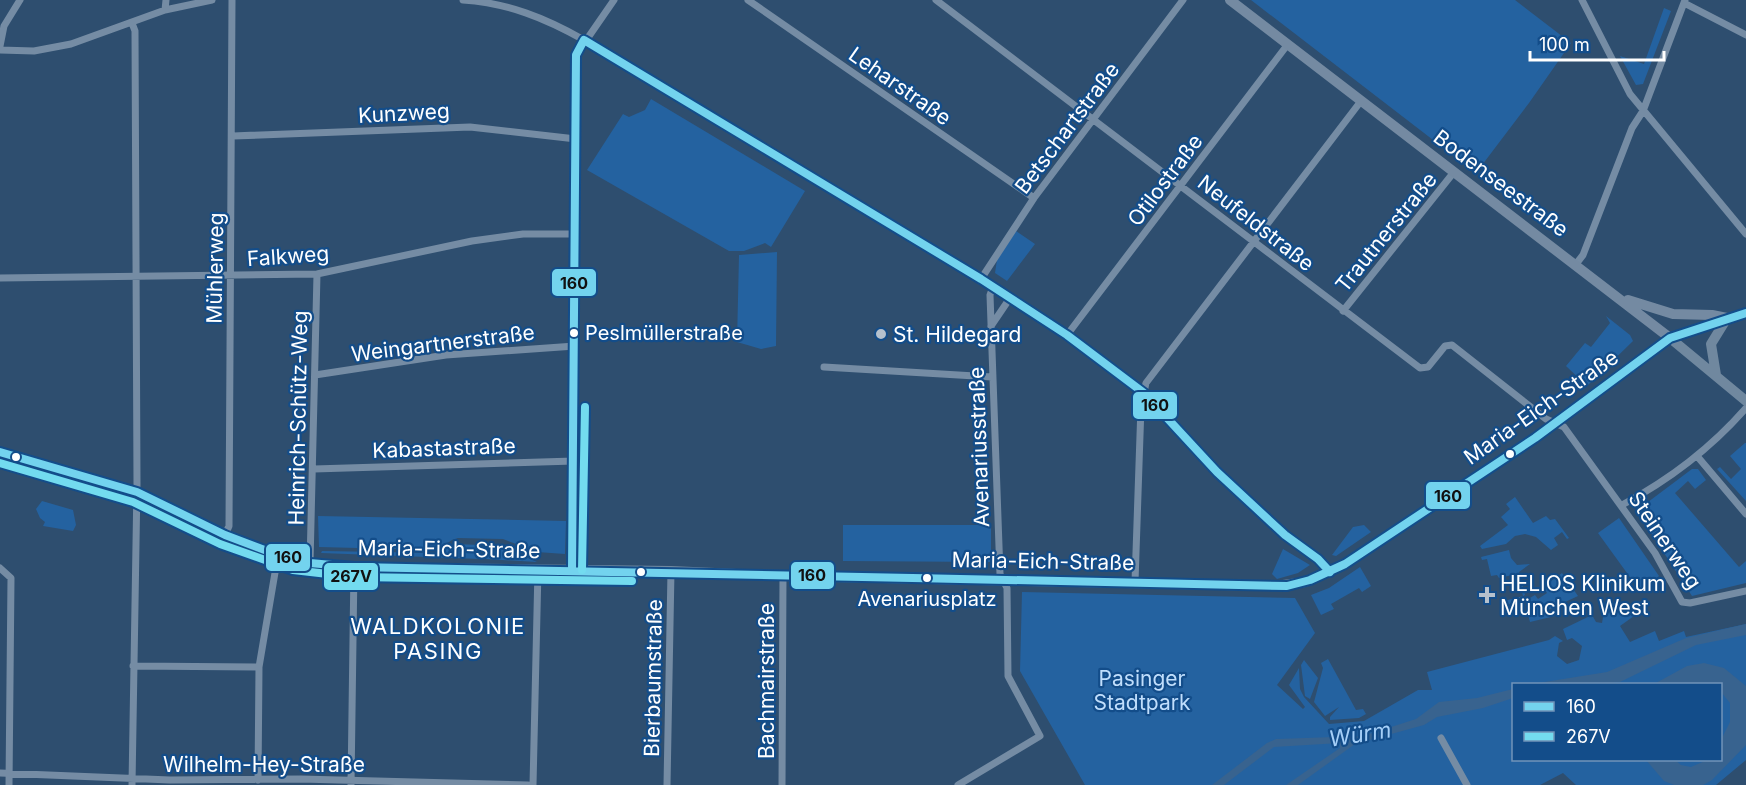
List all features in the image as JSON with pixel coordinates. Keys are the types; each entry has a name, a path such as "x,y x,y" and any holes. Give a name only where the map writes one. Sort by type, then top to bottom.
{"main road":[{"name":"Bodenseestraße","path":"1230,0 1670,338"},
{"path":"1618,297 1659,312 1727,318"},
{"path":"1670,338 1746,313"}],"street":[{"path":"20,0 4,26 0,48 52,48 132,23 165,10 212,0"},
{"path":"165,10 166,0"},
{"name":"Mühlerweg","path":"225,535 229,526 232,0"},
{"path":"463,0 498,2 548,20 981,279 1067,334 1144,393 1216,472 1279,530 1318,559 1330,572"},
{"path":"572,570 576,55 584,40 614,0"},
{"name":"Leharstraße","path":"748,0 1034,198"},
{"name":"Neufeldstraße","path":"936,0 1420,368 1428,367 1445,346 1452,345 1555,423"},
{"name":"Betschartstraße","path":"981,279 1034,198 1184,0"},
{"path":"1581,0 1630,94 1746,234"},
{"path":"1576,264 1583,255 1632,128 1643,111 1684,1 1746,35"},
{"path":"132,23 135,32 137,277 137,492 132,782"},
{"name":"Otilostraße","path":"1067,334 1182,187 1288,44"},
{"path":"1135,582 1141,406 1146,383 1361,101"},
{"name":"Kunzweg","path":"233,136 470,127 576,139"},
{"name":"Trautnerstraße","path":"1343,311 1454,172"},
{"name":"Falkweg","path":"0,278 317,274 472,241 524,234 575,234"},
{"name":"Heinrich-Schütz-Weg","path":"310,563 317,274"},
{"name":"Avenariusstraße","path":"958,785 1040,736 1008,676 1007,588 1002,580 992,377 990,296 993,287"},
{"path":"991,326 1010,298"},
{"path":"1716,375 1711,344 1727,318"},
{"name":"Maria-Eich-Straße","path":"0,452 137,492 225,535 278,555 310,563 354,567 671,571 783,576 1276,586 1305,582 1330,572 1555,423 1670,338"},
{"name":"Bodenseestraße","path":"1670,338 1746,401"},
{"name":"Weingartnerstraße","path":"315,375 446,355 575,346"},
{"path":"824,367 992,377"},
{"path":"1622,505 1648,492 1697,456 1746,408"},
{"name":"Steinerweg","path":"1555,423 1564,427 1622,505 1655,553 1682,602 1690,603 1746,591"},
{"path":"1697,456 1746,514"},
{"name":"Kabastastraße","path":"314,469 574,461"},
{"path":"258,780 259,668 278,555"},
{"path":"352,782 354,567"},
{"path":"0,568 11,578 9,785"},
{"path":"533,785 538,569"},
{"name":"Bierbaumstraße","path":"667,785 671,571"},
{"name":"Bachmairstraße","path":"782,785 783,576"},
{"path":"133,666 259,668"},
{"path":"1441,738 1467,785"},
{"name":"Wilhelm-Hey-Straße","path":"0,773 132,782 258,780 528,785"}],"green space":[{"path":"1251,0 1515,0 1571,43 1476,173"},
{"path":"1664,8 1671,11 1643,84 1636,85 1620,56 1644,64"},
{"path":"651,99 805,191 771,247 765,243 744,251 729,251 587,170 623,114 629,117 645,110"},
{"path":"1016,231 1035,244 1007,281 995,273 997,260"},
{"path":"777,252 776,346 761,349 737,342 739,255"},
{"path":"1606,316 1630,335 1633,341 1587,386 1566,366 1585,343 1591,347 1610,323"},
{"path":"1745,443 1746,501 1717,469 1720,467 1731,479 1741,469 1730,456"},
{"path":"1692,469 1698,469 1706,480 1695,489 1688,481 1675,493 1739,567 1746,561 1746,583 1692,596 1638,513 1640,508"},
{"path":"1515,497 1533,523 1546,516 1550,520 1555,519 1569,538 1567,539 1562,532 1554,538 1558,545 1551,550 1536,537 1525,534 1515,536 1506,544 1482,549 1480,546 1508,525 1501,517 1510,509 1506,504"},
{"path":"42,501 73,510 76,525 73,531 43,526 45,522 40,518 36,509"},
{"path":"318,516 566,521 565,554 537,552 503,539 458,538 437,550 319,547"},
{"path":"1619,518 1659,576 1640,591 1598,533"},
{"path":"843,525 991,525 991,562 843,561"},
{"path":"1364,525 1371,532 1336,556 1332,555 1353,527"},
{"path":"453,544 481,545 480,559 321,553 322,551 441,553"},
{"path":"483,545 507,548 537,562 486,559 487,554 483,553"},
{"path":"1283,549 1310,565 1298,573 1277,579 1272,574"},
{"path":"1509,550 1511,558 1517,565 1530,564 1519,572 1525,595 1506,606 1504,601 1523,596 1517,574 1499,578 1497,575 1491,576 1487,559 1482,560 1481,557"},
{"path":"1360,567 1371,586 1362,592 1359,588 1331,604 1334,609 1321,615 1311,595 1329,588"},
{"path":"1562,573 1578,596 1546,611 1528,599 1535,595 1538,599 1547,593 1543,587"},
{"name":"Pasinger Stadtpark","path":"1022,592 1295,598 1315,633 1277,685 1303,709 1305,707 1289,685 1299,668 1300,689 1304,697 1329,724 1364,721 1418,690 1432,690 1427,672 1549,640 1555,636 1563,641 1559,643 1557,656 1567,664 1579,660 1582,646 1572,638 1567,640 1563,629 1592,615 1596,622 1602,623 1603,617 1624,602 1634,616 1620,626 1630,642 1655,631 1659,641 1684,631 1686,637 1746,624 1746,760 1716,785 1576,785 1563,773 1540,785 1085,785 1020,671"},
{"path":"1531,603 1546,613 1553,612 1555,616 1530,622 1526,607"},
{"path":"1328,659 1356,710 1363,709 1366,714 1359,718 1330,720 1339,707 1325,716 1314,702 1323,668 1321,663"},
{"path":"1304,660 1318,678 1310,699 1305,696 1301,665"}],"shaded area":[{"path":"1746,624 1746,635 1696,645 1620,682 1538,683 1607,672 1686,638"},
{"path":"1704,663 1724,668 1746,686 1746,745 1712,780 1703,785 1674,785 1664,781 1647,761 1676,761 1681,765 1691,767 1705,761 1722,761 1722,738 1730,722 1730,703 1722,693 1722,683 1656,683 1687,666"},
{"path":"1512,689 1512,698 1483,708 1437,717 1424,725 1355,744 1298,785 1286,785 1340,748 1340,743 1274,747 1224,785 1212,785 1267,743 1276,739 1363,736 1416,719 1439,702 1477,698"}],"transit line":[{"name":"160","path":"572,570 576,55 584,40 981,279 1067,335 1144,393 1217,472 1285,535 1318,559 1330,572"},
{"name":"160","path":"0,452 137,492 225,535 278,555 310,563 354,567 1287,586 1310,580 1345,564 1535,438 1670,338 1746,313"},
{"name":"267V","path":"582,570 585,407"},
{"name":"267V","path":"0,463 133,502 220,544 293,570 354,577 632,581"}],"place":[{"name":"Peslmüllerstraße","path":"574,333"},
{"name":"St. Hildegard","path":"881,334"},
{"name":"Avenariusplatz","path":"927,578"},
{"name":"HELIOS Klinikum München West","path":"1487,595"}],"district":[{"name":"WALDKOLONIE PASING","path":"438,638"}],"water label":[{"name":"Würm","path":"1360,734"}]}
